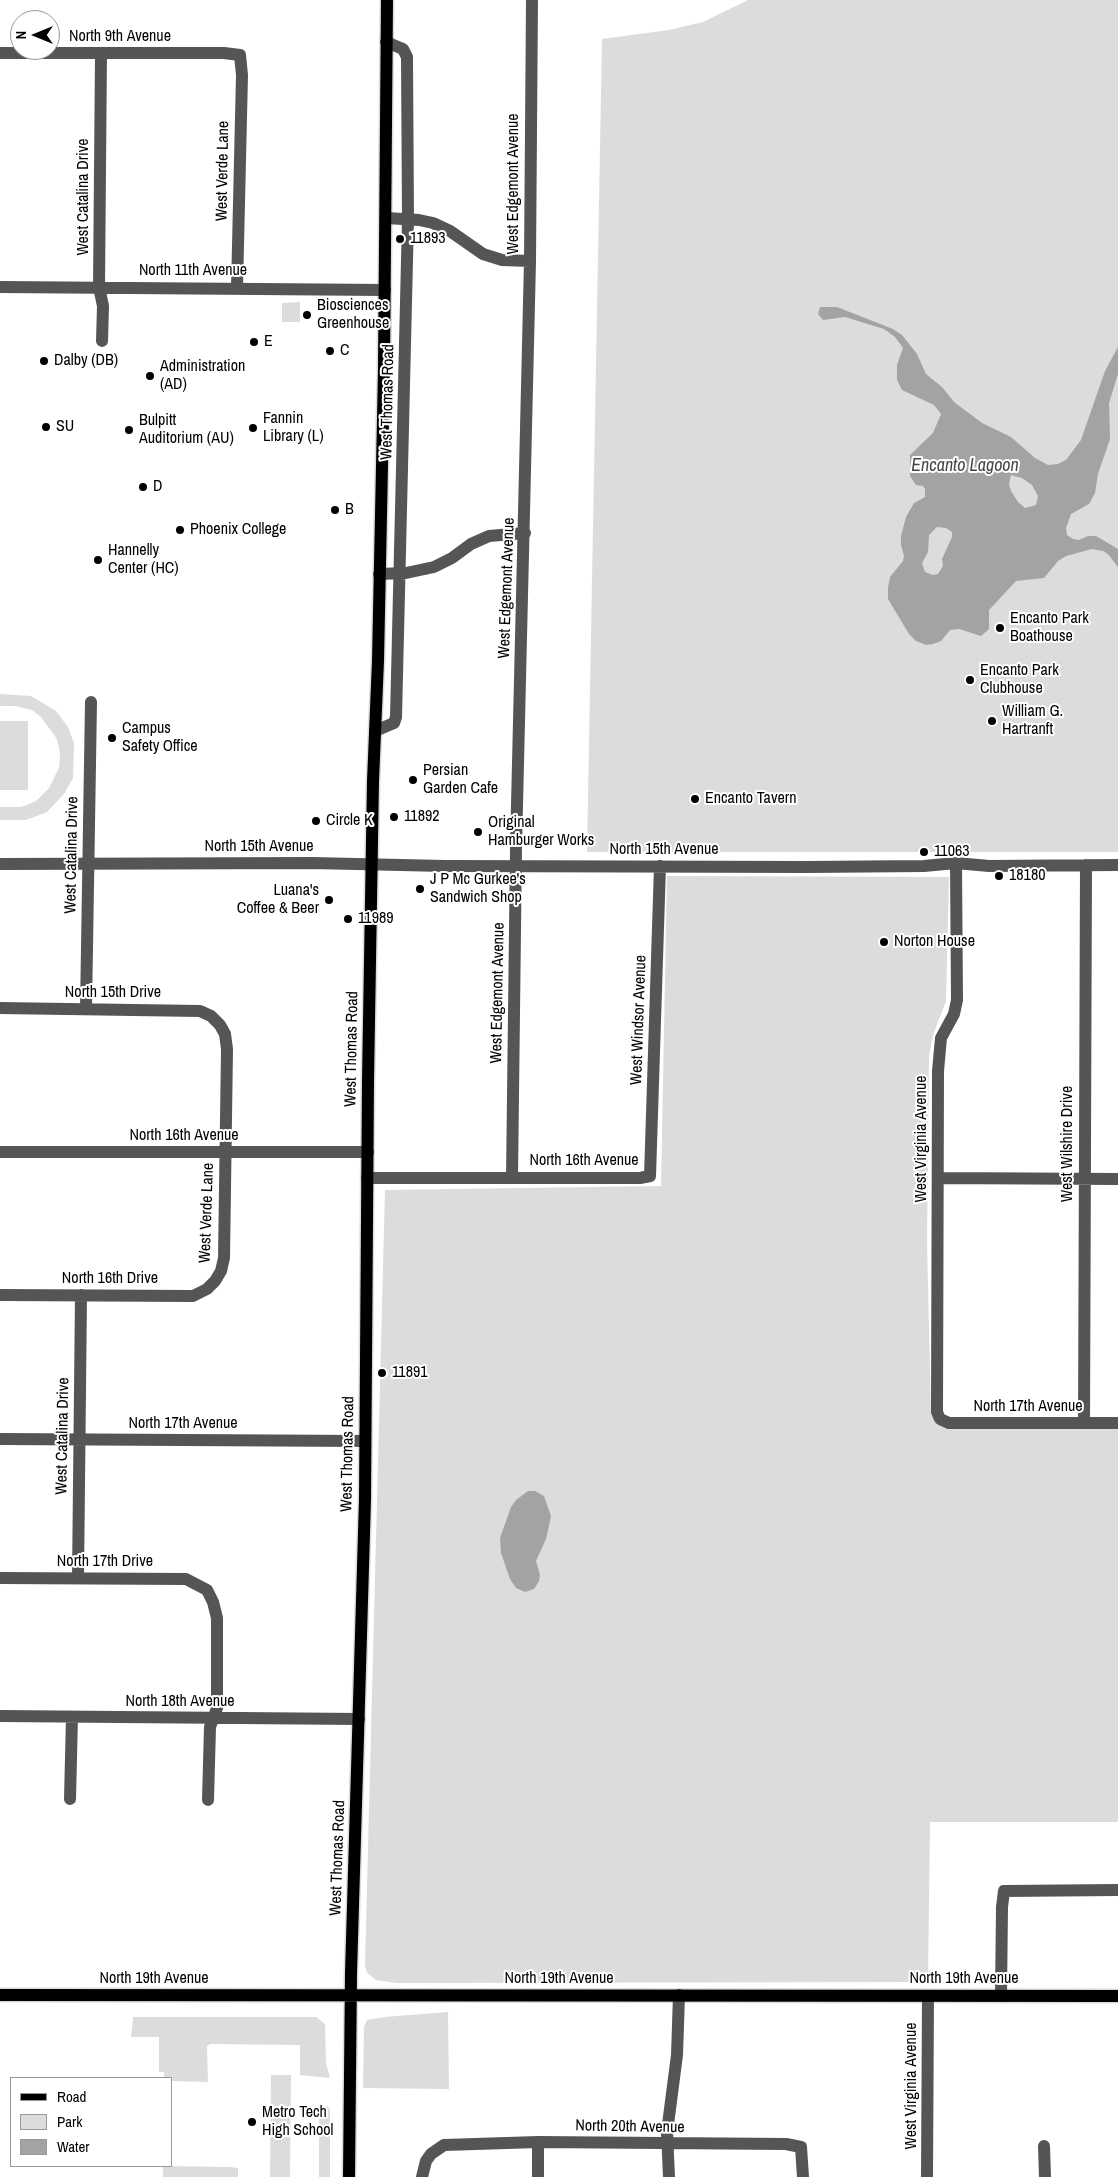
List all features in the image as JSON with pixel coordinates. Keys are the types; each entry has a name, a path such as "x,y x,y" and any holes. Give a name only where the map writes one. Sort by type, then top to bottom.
{"main road":[{"name":"West Thomas Road","path":"349,2177 351,1996 365,1441 372,864 385,290 387,0"},
{"name":"North 19th Avenue","path":"0,1995 1118,1996"}],"street":[{"name":"West Edgemont Avenue","path":"512,1178 516,866 530,261 532,0"},
{"name":"West Thomas Road","path":"375,731 394,723 396,717 408,219 407,57 403,49 386,42"},
{"name":"North 9th Avenue","path":"0,53 240,55"},
{"name":"West Catalina Drive","path":"101,54 99,287 103,306 102,340"},
{"name":"West Verde Lane","path":"237,288 242,75 240,55"},
{"path":"386,218 432,223 450,231 483,254 502,260 530,261"},
{"name":"North 11th Avenue","path":"0,286 385,290"},
{"path":"379,574 400,573 434,567 452,558 471,544 489,536 525,533"},
{"name":"West Catalina Drive","path":"86,1008 91,702"},
{"name":"North 15th Avenue","path":"0,864 897,866 956,863 988,866 1118,865"},
{"name":"West Virginia Avenue","path":"940,1418 937,1412 939,1052 941,1038 954,1014 957,1000 956,863"},
{"name":"West Wilshire Drive","path":"1084,1423 1086,865"},
{"name":"West Windsor Avenue","path":"650,1176 660,866"},
{"name":"North 15th Drive","path":"0,1008 189,1009 205,1013 220,1025"},
{"name":"West Verde Lane","path":"215,1281 221,1271 224,1258 227,1048 225,1034 220,1025"},
{"name":"North 16th Avenue","path":"0,1152 368,1152"},
{"name":"North 16th Avenue","path":"368,1178 640,1178 650,1176"},
{"path":"938,1178 1118,1179"},
{"name":"North 16th Drive","path":"0,1295 192,1296 207,1289 215,1281"},
{"name":"West Catalina Drive","path":"78,1578 81,1295"},
{"name":"North 17th Avenue","path":"940,1418 949,1423 1118,1423"},
{"name":"North 17th Avenue","path":"0,1439 365,1441"},
{"name":"North 17th Drive","path":"0,1578 186,1579 208,1590 217,1618 217,1708 213,1718"},
{"name":"North 18th Avenue","path":"0,1716 359,1719"},
{"path":"70,1799 72,1717"},
{"path":"208,1800 210,1728 213,1718"},
{"path":"1001,1996 1002,1907 1004,1891 1118,1890"},
{"path":"668,2177 669,2111 677,2055 679,1996"},
{"name":"West Virginia Avenue","path":"927,2177 928,1996"},
{"path":"538,2142 538,2177"},
{"name":"North 20th Avenue","path":"422,2177 426,2160 444,2145 538,2142 786,2144 801,2147 803,2177"},
{"path":"1044,2146 1045,2177"}],"green space":[{"path":"748,0 1118,0 1118,852 587,852 602,39 669,30 703,22"},
{"path":"300,302 300,322 282,322 282,303"},
{"path":"0,694 31,696 56,711 68,727 74,743 73,778 64,794 47,812 26,820 0,820 0,807 20,807 36,801 49,788 59,768 60,753 57,739 41,717 32,710 15,706 0,706"},
{"path":"0,721 28,721 28,790 0,790"},
{"path":"667,876 949,877 946,1001 933,1035 929,1056 927,1242 931,1413 937,1425 1118,1427 1118,1822 930,1822 928,1982 396,1983 376,1980 367,1973 365,1965 385,1190 661,1186"},
{"path":"448,2012 449,2089 363,2088 364,2027 367,2020"},
{"path":"133,2017 316,2017 325,2024 326,2063 330,2078 300,2075 300,2045 210,2044 207,2046 208,2082 172,2081 172,2077 164,2077 164,2072 159,2072 159,2037 131,2037"},
{"path":"271,2075 291,2075 290,2177 270,2177"},
{"path":"319,2106 328,2106 330,2111 330,2177 319,2177"},
{"path":"163,2167 238,2168 238,2177 163,2177"}],"water":[{"name":"Encanto Lagoon","path":"820,307 837,307 893,329 902,335 917,354 926,374 942,387 954,402 982,423 1011,437 1035,458 1048,465 1058,464 1066,460 1081,440 1105,371 1118,347 1118,374 1109,403 1110,439 1098,474 1095,493 1089,504 1071,514 1066,528 1067,535 1073,539 1079,540 1088,536 1096,536 1118,549 1118,567 1108,554 1103,551 1092,549 1066,556 1058,561 1044,578 1016,581 989,610 989,629 981,636 959,629 950,630 941,641 933,644 926,645 916,641 909,634 888,599 888,588 890,577 903,561 901,536 906,517 914,503 925,497 923,486 916,485 910,476 910,455 933,433 941,414 934,405 902,390 897,380 897,365 903,348 895,337 884,329 845,317 823,320 818,314","holes":["1011,475 1022,478 1032,485 1038,496 1036,505 1025,508 1018,502 1009,484","937,527 946,528 952,532 952,537 942,559 943,566 938,574 933,575 925,572 922,563 928,552 929,535"]},
{"path":"528,1491 535,1491 544,1496 551,1516 546,1539 536,1561 540,1575 539,1581 534,1589 525,1592 516,1588 510,1579 501,1553 500,1538 511,1507 516,1500"}],"place":[{"name":"11893","path":"400,239"},
{"name":"Biosciences Greenhouse","path":"307,315"},
{"name":"E","path":"254,342"},
{"name":"C","path":"330,351"},
{"name":"Dalby (DB)","path":"44,361"},
{"name":"Administration (AD)","path":"150,376"},
{"name":"SU","path":"46,427"},
{"name":"Fannin Library (L)","path":"253,428"},
{"name":"Bulpitt Auditorium (AU)","path":"129,430"},
{"name":"D","path":"143,487"},
{"name":"B","path":"335,510"},
{"name":"Phoenix College","path":"180,530"},
{"name":"Hannelly Center (HC)","path":"98,560"},
{"name":"Encanto Park Boathouse","path":"1000,628"},
{"name":"Encanto Park Clubhouse","path":"970,680"},
{"name":"William G. Hartranft","path":"992,721"},
{"name":"Campus Safety Office","path":"112,738"},
{"name":"Persian Garden Cafe","path":"413,780"},
{"name":"Encanto Tavern","path":"695,799"},
{"name":"11892","path":"394,817"},
{"name":"Circle K","path":"316,821"},
{"name":"Original Hamburger Works","path":"478,832"},
{"name":"11063","path":"924,852"},
{"name":"18180","path":"999,876"},
{"name":"J P Mc Gurkee's Sandwich Shop","path":"420,889"},
{"name":"Luana's Coffee & Beer","path":"329,900"},
{"name":"11989","path":"348,919"},
{"name":"Norton House","path":"884,942"},
{"name":"11891","path":"382,1373"},
{"name":"Metro Tech High School","path":"252,2122"}]}
